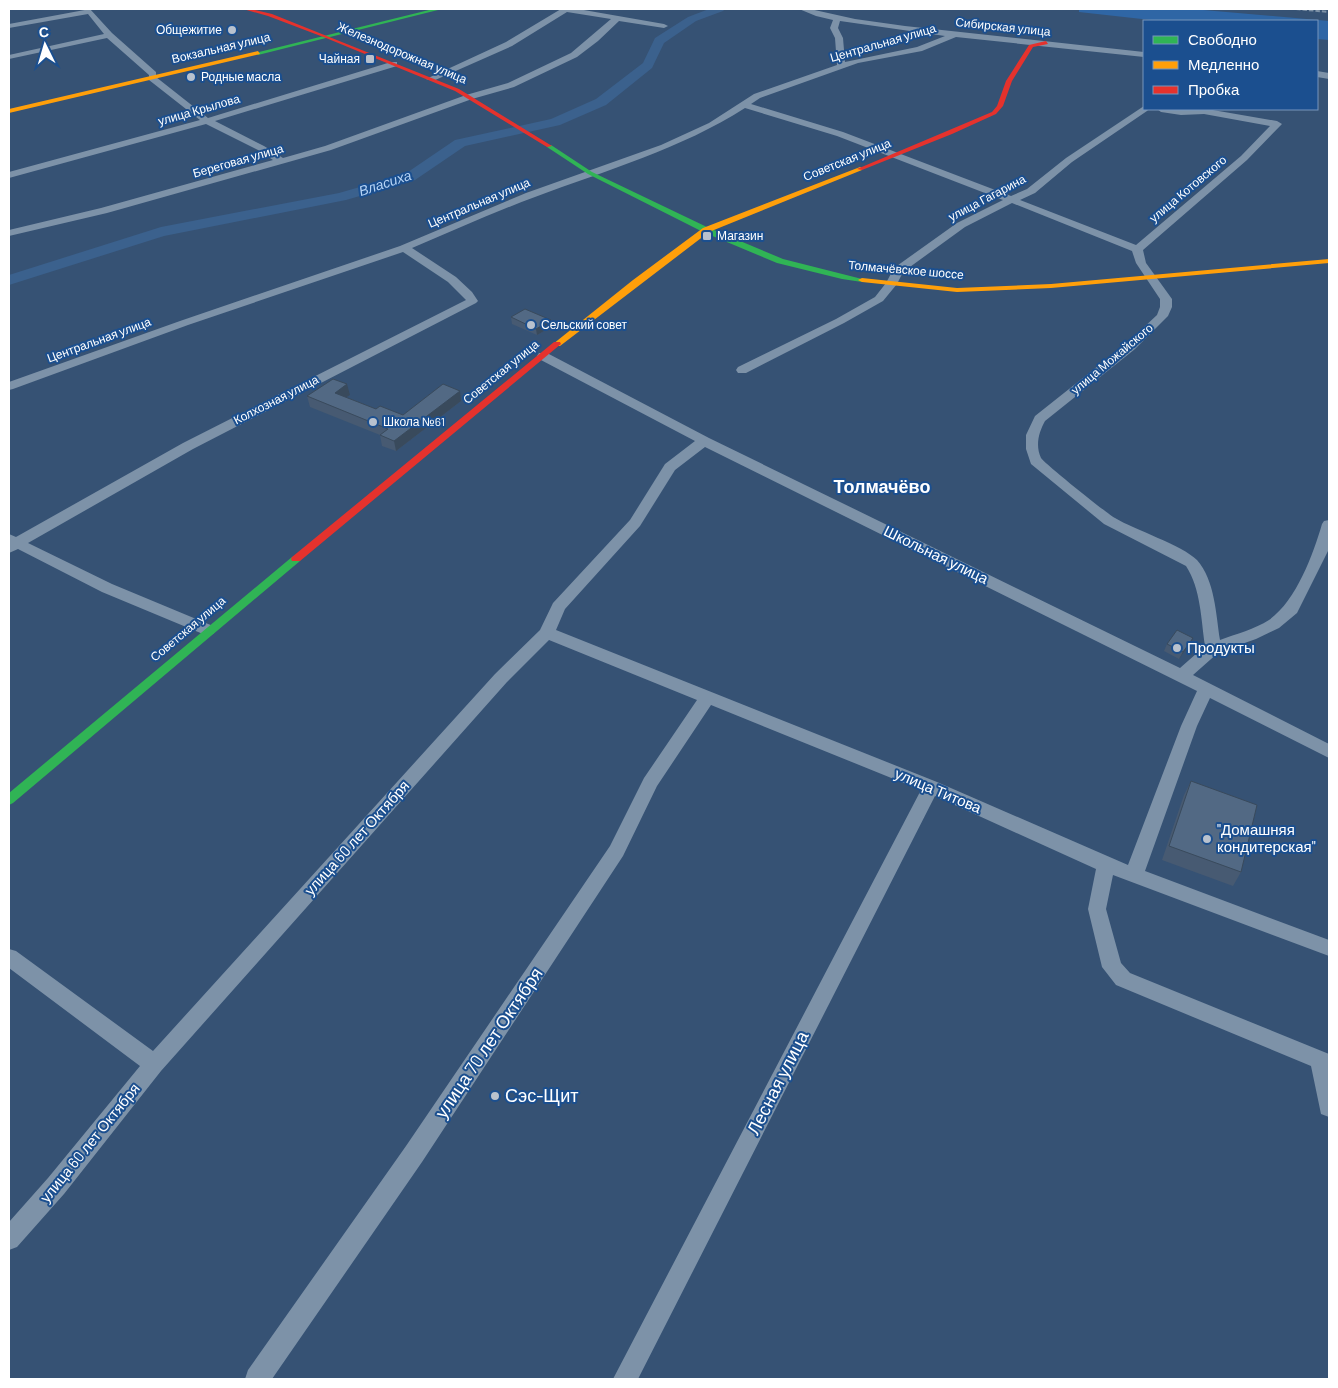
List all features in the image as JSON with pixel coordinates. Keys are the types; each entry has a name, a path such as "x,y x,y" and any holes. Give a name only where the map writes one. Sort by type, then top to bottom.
{"street":[{"name":"Железнодорожная улица","path":"246,9 270,15 328,37 430,79 469,97 541,140"},
{"name":"Вокзальная улица","path":"9,111 440,9"},
{"path":"430,79 509,44 566,9 664,26"},
{"name":"Сибирская улица","path":"803,9 807,13 837,18 954,34 1143,54"},
{"path":"9,26 93,10 109,36 153,74 152,78 207,122 261,148 281,161"},
{"name":"Береговая улица","path":"9,233 103,211 328,148 469,97 511,85 574,55 620,19 637,12"},
{"path":"837,18 834,28 839,38 841,67"},
{"name":"Центральная улица","path":"9,386 174,326 404,248 530,195 664,147 712,125 757,96 856,61 919,49 954,34"},
{"path":"9,57 109,36"},
{"name":"Советская улица","path":"9,800 208,630 543,356 672,254 706,230 897,155 994,113 1000,106 1009,81 1031,46 1046,43"},
{"name":"улица Крылова","path":"9,175 207,122 394,64"},
{"path":"743,104 840,134 897,155 1136,250 1141,263 1152,276"},
{"name":"улица Гагарина","path":"742,370 848,317 879,298 891,284 898,270 982,213 1031,191 1069,160 1143,110"},
{"name":"улица Котовского","path":"1136,250 1244,158 1277,124 1204,112 1168,110"},
{"name":"Толмачёвское шоссе","path":"541,140 590,174 706,230 780,262 842,277 957,290 1051,286 1329,261"},
{"name":"Колхозная улица","path":"11,544 152,468 188,446 421,326 464,307 472,301 469,294 462,288 404,248"},
{"name":"улица Можайского","path":"1152,276 1166,299 1166,306 1162,316 1131,346 1040,419 1031,434 1031,448 1036,461 1109,521 1191,563 1199,575 1206,599 1213,648"},
{"name":"Школьная улица","path":"543,356 704,441 1182,676 1329,752"},
{"name":"улица 60 лет Октября","path":"9,1240 56,1186 154,1064 500,678 546,633 558,607 635,523 670,467 704,441"},
{"path":"1182,676 1213,648 1251,635 1274,624 1292,609 1322,549 1329,524"},
{"path":"11,544 108,588 208,630"},
{"name":"улица Титова","path":"546,633 931,787 1106,865 1329,948"},
{"path":"1134,875 1189,726 1206,689"},
{"name":"улица 70 лет Октября","path":"257,1379 414,1154 611,859 650,783 707,698"},
{"name":"Лесная улица","path":"624,1379 931,787"},
{"path":"1106,865 1097,908 1112,967 1123,978 1324,1062 1329,1107"},
{"path":"9,957 74,1003 154,1064"}],"shaded area":[{"path":"1079,9 1192,9 1318,20 1151,20 1079,12"},
{"path":"1318,20 1329,21 1329,40 1318,39"}],"building":[{"path":"525,309 551,320 536,329 511,317"},
{"path":"333,379 347,384 335,393 376,409 380,406 403,415 443,384 460,391 394,441 380,435 388,429 307,396"},
{"path":"1177,630 1193,638 1183,652 1167,644"},
{"name":"\"Домашняя кондитерская\"","path":"1191,781 1257,805 1241,872 1169,846"}],"waterway":[{"name":"Власиха","path":"9,280 161,232 341,197 410,177 460,143 555,122 601,102 648,65 659,41 692,19 719,9"}],"railway":[{"path":"1296,9 1329,12"}],"traffic: fast":[{"path":"258,53 439,9"},
{"path":"549,146 590,173 706,230 780,261 842,277 862,280"},
{"path":"9,800 296,559"}],"traffic: slow":[{"path":"9,111 258,53"},
{"path":"557,344 706,230 860,169"},
{"path":"862,280 957,290 1051,286 1329,261"}],"traffic: jam":[{"path":"246,9 270,15 328,37 457,90 549,146"},
{"path":"860,169 994,113 1000,106 1009,81 1031,46 1046,43"},
{"path":"296,559 557,344"}],"place":[{"name":"Общежитие","path":"232,30"},
{"name":"Чайная","path":"370,59"},
{"name":"Родные масла","path":"191,77"},
{"name":"Магазин","path":"707,236"},
{"name":"Сельский совет","path":"531,325"},
{"name":"Школа №61","path":"373,422"},
{"name":"Продукты","path":"1177,648"},
{"name":"\"Домашняя кондитерская\"","path":"1207,839"},
{"name":"Сэс-Щит","path":"495,1096"}],"district":[{"name":"Толмачёво","path":"882,487"}]}
